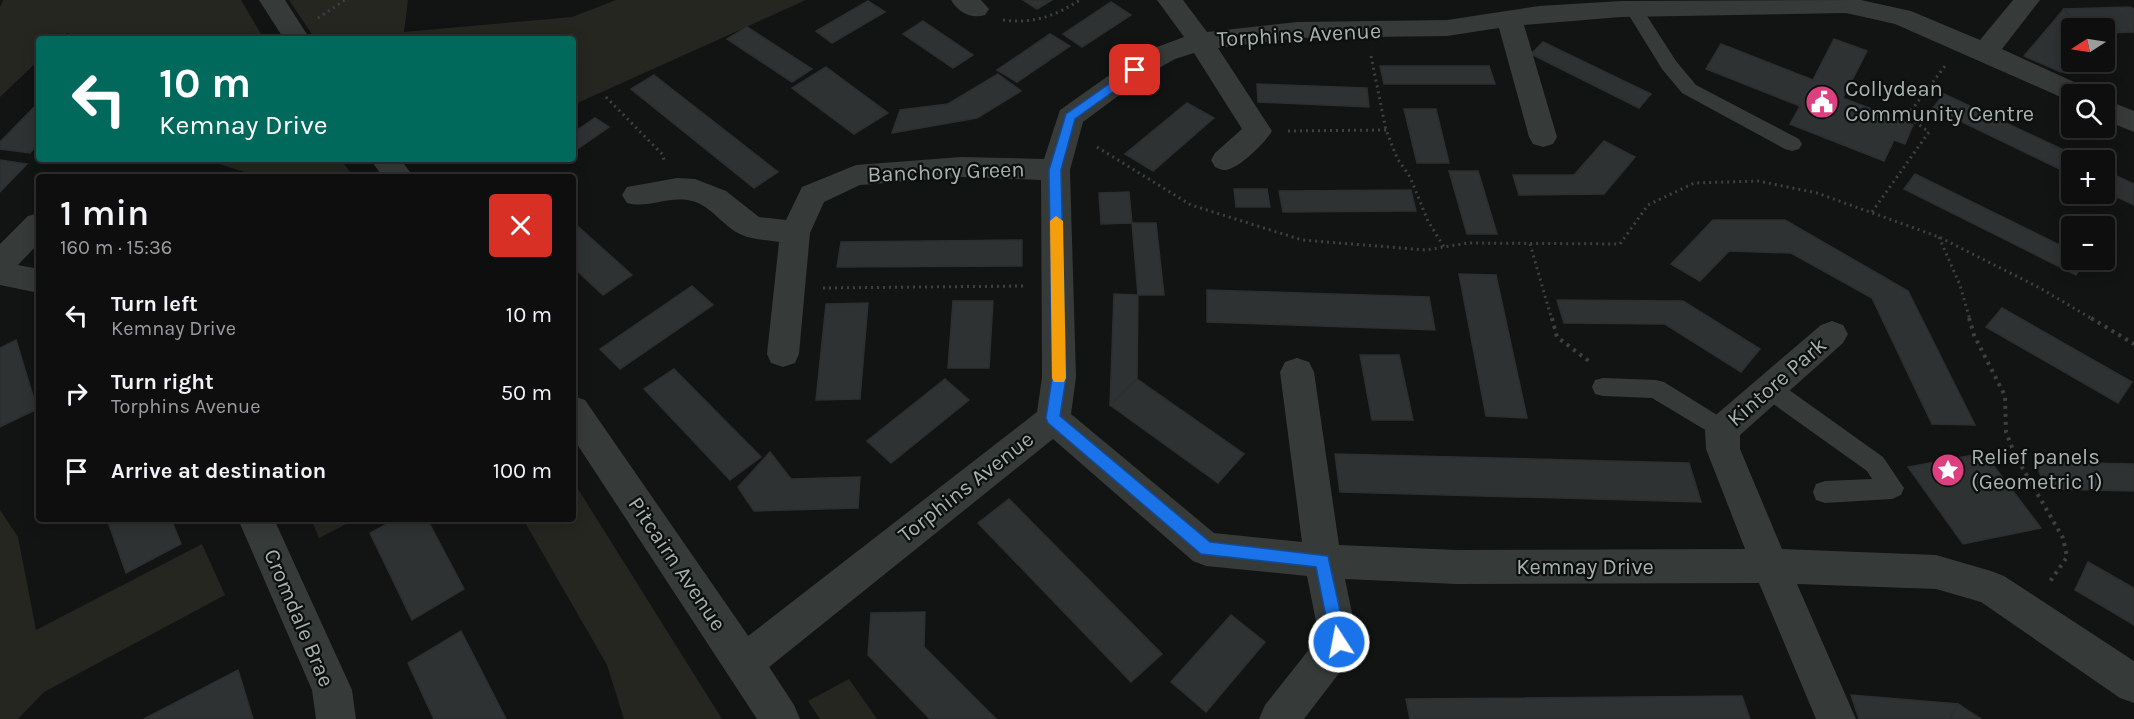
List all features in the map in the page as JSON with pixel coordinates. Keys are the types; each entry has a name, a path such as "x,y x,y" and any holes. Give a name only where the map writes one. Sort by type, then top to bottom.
{"street":[{"path":"272,0 295,36"},
{"path":"1170,0 1200,41 1258,131 1225,160"},
{"path":"1974,47 2027,0"},
{"name":"Torphins Avenue","path":"744,663 1053,418 1059,378 1055,170 1070,117 1135,70 1166,53 1200,41 1297,30 1366,31 1447,28 1495,14 1790,3 1846,5 1902,17 2061,87"},
{"path":"1495,14 1543,137"},
{"path":"2115,113 2134,122"},
{"path":"386,162 396,174"},
{"name":"Banchory Green","path":"783,354 795,233 812,195 856,175 961,167 1055,170"},
{"path":"637,195 672,190 695,190 715,199 751,227 795,233"},
{"path":"0,263 36,227"},
{"path":"0,273 36,280"},
{"name":"Kintore Park","path":"1832,334 1722,430 1723,449 1770,566 1836,719"},
{"path":"1279,719 1339,642 1323,561 1297,372"},
{"name":"Pitcairn Avenue","path":"576,414 780,719"},
{"name":"Kemnay Drive","path":"1053,418 1206,549 1323,561 1457,567 1770,566 1936,572 1991,588 2134,684"},
{"name":"Cromdale Brae","path":"257,522 332,690 336,719"}],"lane":[{"path":"1634,9 1669,65 1689,89 1792,144"},
{"path":"1604,387 1656,389 1722,430"},
{"path":"1770,389 1875,464 1892,488 1825,492"}],"path":[{"path":"970,4 992,18 1025,24 1059,14 1080,0"},
{"path":"1366,31 1386,130 1397,158 1410,177 1428,221 1444,247"},
{"path":"1872,212 1929,132 1907,116 1974,47"},
{"path":"606,97 663,155 672,190"},
{"path":"1067,128 1191,205 1302,240 1426,250 1468,243 1620,244 1648,205 1694,183 1758,181 1817,193 1939,237 2040,288 2134,344"},
{"path":"1258,131 1386,130"},
{"path":"1939,237 1960,285 1974,335 2005,396 2006,432 2015,456 2063,538 2067,557 2029,614"},
{"path":"1530,244 1557,337 1628,388"},
{"path":"790,288 1058,286"}],"shaded area":[{"path":"3,0 241,0 262,36 74,36 67,33 64,36 36,36 36,63 0,97 0,7"},
{"path":"289,0 408,0 404,32 572,17 616,0 806,0 576,104 576,36 313,36"},
{"path":"75,162 142,162 74,163"},
{"path":"212,162 342,162 352,174 251,174"},
{"path":"576,486 722,719 624,719 607,665 525,522 576,522"},
{"path":"0,510 18,537 36,630 202,544 225,595 44,692 18,719 0,719"},
{"path":"312,522 350,522 319,538"},
{"path":"849,679 877,719 820,719 808,701"}],"building":[{"path":"1023,0 1052,0 1037,9"},
{"path":"868,1 885,12 832,43 816,31"},
{"path":"1111,2 1131,15 1082,47 1063,34"},
{"path":"2130,7 2134,9 2134,32 2115,33 2115,18 2072,18 2064,9"},
{"path":"2064,9 2072,18 2061,18 2061,72 2024,56"},
{"path":"923,21 973,55 953,68 903,34"},
{"path":"747,27 812,69 792,82 727,39"},
{"path":"1050,34 1070,46 1017,82 997,70"},
{"name":"Collydean Community Centre","path":"1834,39 1867,51 1843,98 1913,125 1905,144 1894,140 1884,161 1790,124 1800,106 1706,69 1721,44 1813,80"},
{"path":"1543,42 1651,94 1639,108 1531,54"},
{"path":"1380,66 1489,66 1495,84 1384,84"},
{"path":"826,67 888,113 854,134 792,88"},
{"path":"998,74 1021,91 977,118 892,133 900,110 948,104"},
{"path":"654,75 778,172 754,188 631,89"},
{"path":"1257,84 1367,88 1369,107 1258,102"},
{"path":"1944,94 2064,150 2061,150 2061,170 1933,108"},
{"path":"1187,103 1214,118 1153,171 1125,154"},
{"path":"36,105 36,146 30,153 0,149 0,142"},
{"path":"1404,109 1436,109 1449,163 1417,163"},
{"path":"595,118 609,127 576,150 576,131"},
{"path":"1604,141 1635,157 1604,194 1519,195 1513,175 1574,175"},
{"path":"0,160 27,164 0,192"},
{"path":"1449,171 1478,171 1497,234 1467,234"},
{"path":"1915,174 2061,246 2061,268 1904,189"},
{"path":"2115,175 2134,184 2134,205 2115,196"},
{"path":"1234,189 1267,189 1270,207 1236,207"},
{"path":"1411,190 1416,211 1283,212 1279,191"},
{"path":"1129,192 1132,223 1101,224 1099,193"},
{"path":"1713,220 1785,220 1908,291 1975,425 1932,424 1872,298 1791,253 1729,251 1700,281 1671,264"},
{"path":"1132,223 1156,223 1164,295 1138,295"},
{"path":"576,225 632,275 603,295 576,270"},
{"path":"1022,240 1022,266 837,267 841,242"},
{"path":"2066,270 2079,270 2076,275"},
{"path":"1459,274 1496,275 1527,418 1486,416"},
{"path":"692,286 713,305 620,369 600,349"},
{"path":"1207,290 1429,297 1435,330 1207,322"},
{"path":"1114,294 1138,295 1137,379 1110,405"},
{"path":"1557,300 1683,301 1760,349 1741,372 1665,324 1564,323"},
{"path":"953,301 993,301 989,368 948,368"},
{"path":"868,303 860,399 816,400 826,304"},
{"path":"2002,308 2132,382 2118,403 1986,327"},
{"path":"16,340 36,409 0,427 0,348"},
{"path":"1360,355 1399,355 1413,420 1372,420"},
{"path":"674,369 761,457 730,480 644,389"},
{"path":"945,379 969,400 891,463 867,441"},
{"path":"1137,379 1244,454 1218,483 1110,405"},
{"path":"770,452 791,479 860,477 858,508 754,511 738,487"},
{"path":"1984,453 2041,528 1963,544 1908,467"},
{"path":"1335,454 1689,463 1701,502 1340,492"},
{"path":"2034,462 2134,464 2134,491 2048,489"},
{"path":"1009,499 1162,654 1131,682 978,523"},
{"path":"108,522 172,522 181,544 126,573"},
{"path":"390,522 429,522 464,589 412,620 370,533"},
{"path":"2088,562 2134,588 2134,625 2075,590"},
{"path":"925,612 924,647 996,719 930,719 868,655 871,613"},
{"path":"1231,615 1265,642 1206,712 1171,682"},
{"path":"461,631 506,719 434,719 408,663"},
{"path":"238,670 253,719 144,719"},
{"path":"1851,695 1958,704 1950,719 1859,719"},
{"path":"1742,696 1750,719 1410,719 1406,699"},
{"path":"1958,704 1981,719 1950,719"}],"slow traffic":[{"path":"1056,221 1059,378"}],"place":[{"name":"Collydean Community Centre","path":"1822,102"},
{"name":"Relief panels (Geometric 1)","path":"1948,470"}],"route":[{"path":"1135,70 1070,117 1055,170 1059,378 1053,418 1206,549 1323,561 1339,642"}]}
